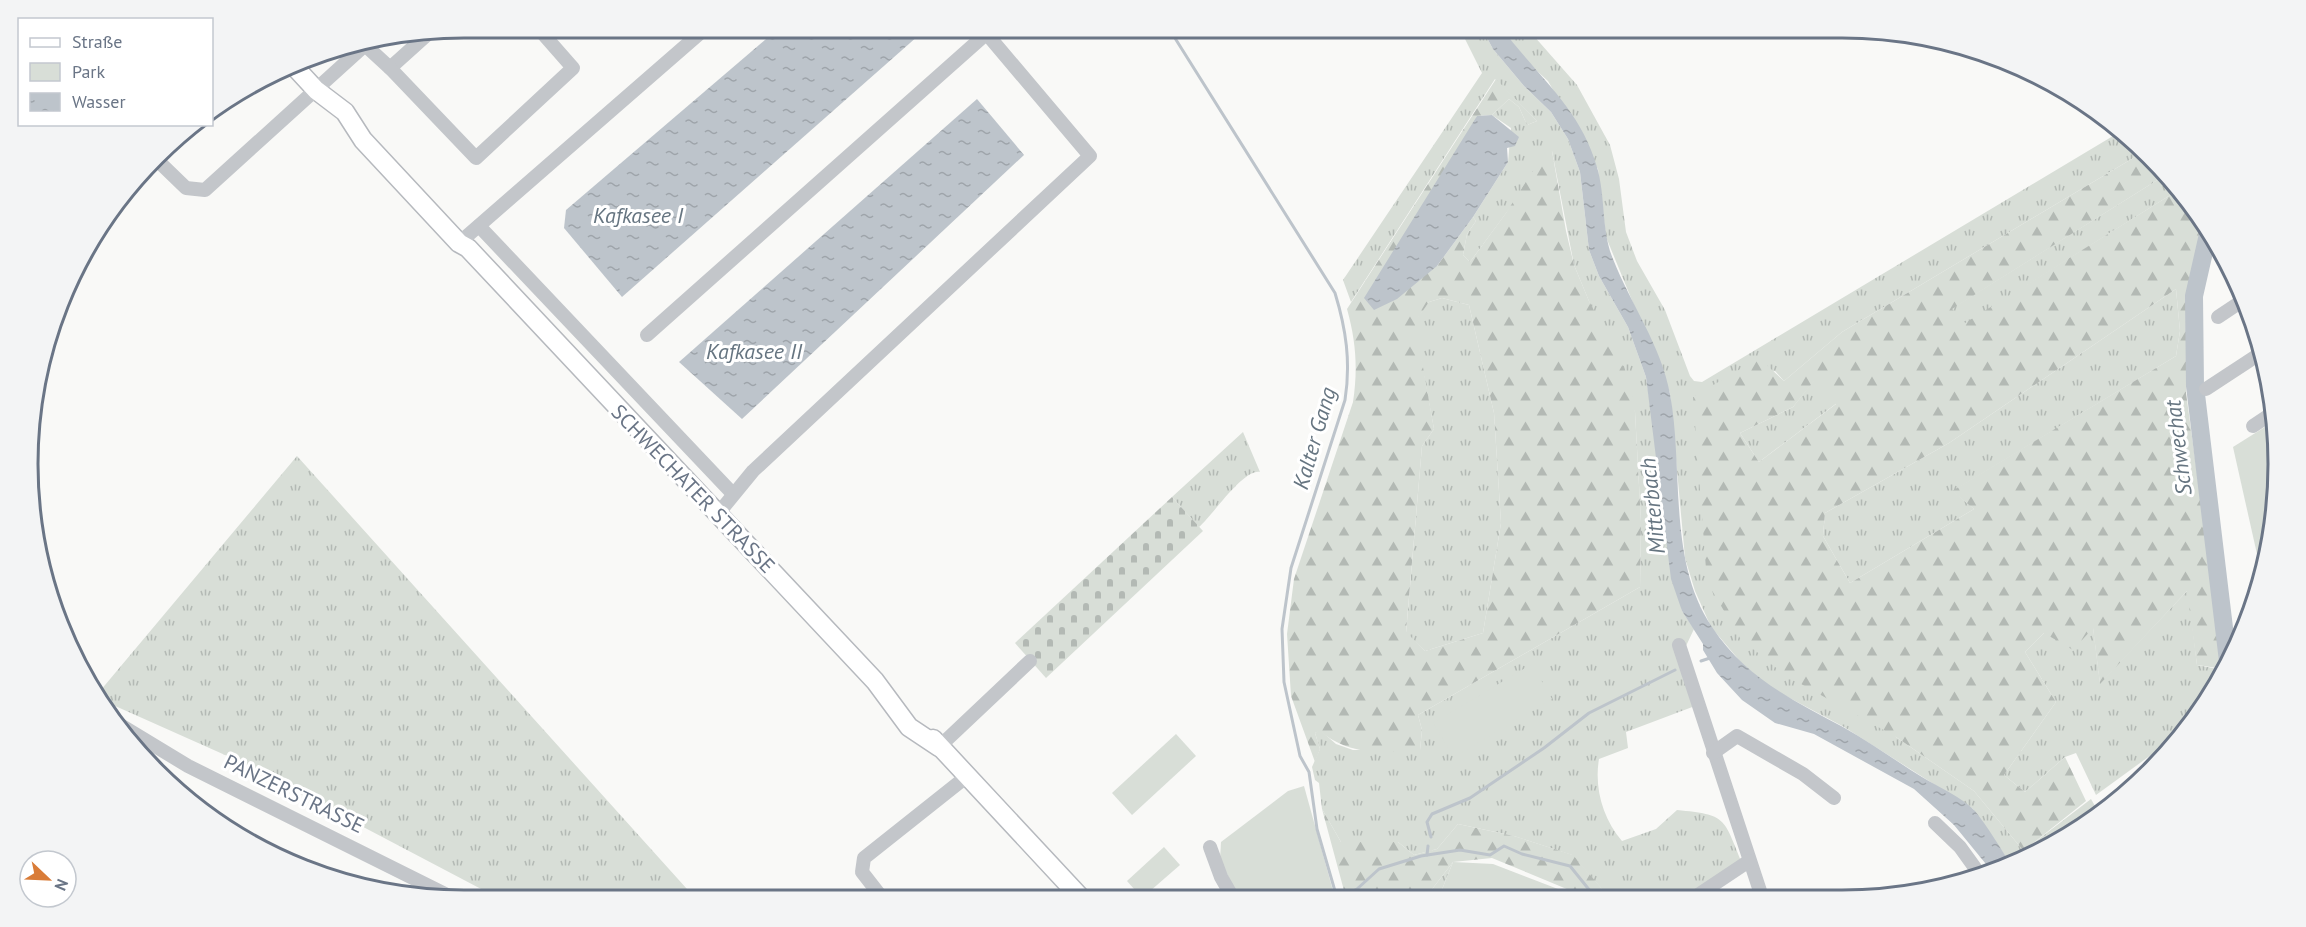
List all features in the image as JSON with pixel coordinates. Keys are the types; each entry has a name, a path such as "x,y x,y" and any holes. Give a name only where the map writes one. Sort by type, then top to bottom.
{"main road":[{"name":"SCHWECHATER STRASSE","path":"298,71 316,90 345,112 363,140 459,243 468,248 875,681 909,727 939,747 1073,890"}],"street":[{"path":"369,48 476,158 573,68 547,38"},
{"path":"459,243 694,38"},
{"path":"647,335 975,38"},
{"path":"717,515 753,471 1090,156 991,38"},
{"path":"390,68 423,39"},
{"path":"161,163 186,188 205,190 359,51"},
{"path":"479,226 733,494"},
{"path":"2218,317 2237,304"},
{"path":"2206,388 2255,357"},
{"path":"2253,426 2266,417"},
{"path":"1679,645 1759,890"},
{"path":"939,747 1030,662"},
{"name":"PANZERSTRASSE","path":"135,734 188,766 435,889"},
{"path":"1713,753 1737,736 1803,774 1834,798"},
{"path":"876,890 862,872 861,864 864,858 966,777"},
{"path":"1935,823 1960,847 1975,868"},
{"path":"1210,847 1228,890"},
{"path":"1706,890 1749,861"}],"green space":[{"path":"1464,38 1487,38 1493,49 1524,86 1551,112 1568,139 1580,172 1589,250 1599,276 1628,327 1646,377 1682,611 1694,629 1686,646 1695,706 1626,732 1628,748 1599,759 1599,792 1605,813 1622,841 1656,829 1677,810 1706,814 1721,821 1731,836 1742,863 1699,890 1603,890 1572,855 1514,836 1458,824 1437,849 1414,855 1398,842 1341,842 1322,809 1319,783 1315,780 1312,767 1320,749 1315,733 1320,730 1336,744 1353,750 1420,750 1422,730 1418,715 1640,587 1641,522 1635,412 1574,265 1552,151 1470,262 1463,255 1467,234 1476,221 1473,217 1508,162 1511,128 1492,115 1509,99 1519,107 1527,125 1537,121 1495,79 1351,302 1343,280 1482,73"},
{"path":"1509,38 1536,38 1577,85 1610,145 1619,179 1626,232 1637,261 1665,310 1690,376 1694,381 1702,382 2114,136 2137,156 1842,332 1784,381 1775,371 1693,397 1896,737 1974,791 2022,849 2026,848 2006,857 1973,809 1844,727 1767,686 1739,660 1711,627 1695,591 1685,558 1670,393 1606,237 1598,169 1548,81 1525,60"},
{"path":"1496,79 1537,121 1527,125 1519,107 1509,99 1492,115 1477,116 1437,266 1473,217 1476,221 1467,234 1463,255 1470,262 1506,213 1545,152 1552,151 1574,265 1589,301 1631,382 1635,412 1641,522 1640,587 1418,715 1422,730 1420,750 1380,752 1355,749 1331,739 1320,731 1315,733 1320,749 1315,762 1291,696 1287,634 1294,579 1353,402 1355,355 1347,309","holes":["1442,298 1469,305 1494,413 1501,523 1483,633 1425,651 1406,632 1422,446 1434,429 1415,322 1429,302"]},
{"path":"2137,156 2159,179 1952,309 1965,323 2172,194 2201,233 2189,300 2186,393 2222,657 2216,668 2197,665 2187,591 2100,684 2093,628 2073,650 2044,633 2025,652 2056,702 2004,775 2025,792 2065,757 2086,801 2028,847 2022,849 1974,791 1896,737 1785,675 1740,638 1707,582 1693,397 1759,358 1784,381 1842,332","holes":["2176,289 2180,331 2176,356 1952,491 1974,509 1850,583 1823,536 1825,513 1949,443","1815,380 1836,404 1759,462 1740,433 1793,407"]},
{"path":"2159,179 2172,194 1965,324 1951,309"},
{"path":"2176,289 2180,331 2176,356 1953,491 1974,509 1850,583 1823,536 1825,513 1949,443"},
{"path":"1442,298 1469,305 1494,413 1501,523 1483,633 1425,651 1406,633 1422,446 1434,429 1414,322 1429,302"},
{"path":"1815,379 1837,403 1759,462 1740,433 1793,407"},
{"path":"2267,426 2268,491 2258,557 2233,447"},
{"path":"1243,432 1260,472 1253,473 1237,485 1199,527 1172,497"},
{"path":"297,456 688,890 483,890 234,759 113,705 102,688"},
{"path":"1172,497 1203,531 1046,678 1015,643"},
{"path":"2188,590 2197,665 2215,669 2197,700 2157,751 2096,795 2076,753 2065,757 2025,792 2004,775 2056,702 2025,652 2044,633 2093,627 2100,683"},
{"path":"1532,664 1552,699 1454,757 1433,723"},
{"path":"1176,734 1196,756 1132,815 1112,793"},
{"path":"1304,786 1333,890 1235,890 1220,860 1221,842 1288,791"},
{"path":"2091,799 2095,806 2028,847"},
{"path":"1322,809 1341,842 1398,842 1414,855 1437,849 1458,824 1514,836 1573,855 1603,890 1569,890 1492,858 1453,862 1431,890 1344,890"},
{"path":"1164,847 1180,865 1151,890 1135,890 1127,881"},
{"path":"1453,862 1442,890 1431,890"},
{"path":"1453,862 1493,864 1561,890 1442,890"}],"water":[{"name":"Kafkasee I","path":"767,38 916,38 622,297 564,228 566,210"},
{"path":"1487,38 1509,38 1568,109 1580,127 1597,167 1609,248 1620,276 1653,342 1666,376 1674,423 1679,514 1688,573 1698,601 1712,627 1740,660 1771,686 1853,733 1970,806 2006,857 1986,864 1954,825 1914,789 1814,734 1775,723 1742,700 1717,673 1703,650 1703,644 1682,611 1671,579 1646,377 1628,327 1599,276 1589,250 1580,172 1568,139 1551,112 1524,86 1493,49"},
{"name":"Kafkasee II","path":"977,99 1024,155 742,419 679,362"},
{"path":"1492,115 1519,137 1515,146 1507,148 1508,162 1473,217 1437,266 1397,299 1374,310 1364,298 1477,116"}],"waterway":[{"name":"Kalter Gang","path":"1175,38 1335,293 1342,320 1348,372 1345,400 1291,568 1282,629 1284,682 1300,756 1309,772 1317,829 1335,890"},
{"name":"Schwechat","path":"2206,243 2194,296 2195,386 2227,649"},
{"path":"1701,661 1710,658"},
{"path":"1431,837 1427,822 1432,814 1470,798 1544,748 1589,713 1675,670"},
{"path":"1427,855 1428,846"},
{"path":"1355,890 1379,869 1421,856 1460,850 1490,855 1504,846 1522,854 1570,866 1589,890"}],"water label":[{"name":"Mitterbach","path":"1652,506"}]}
